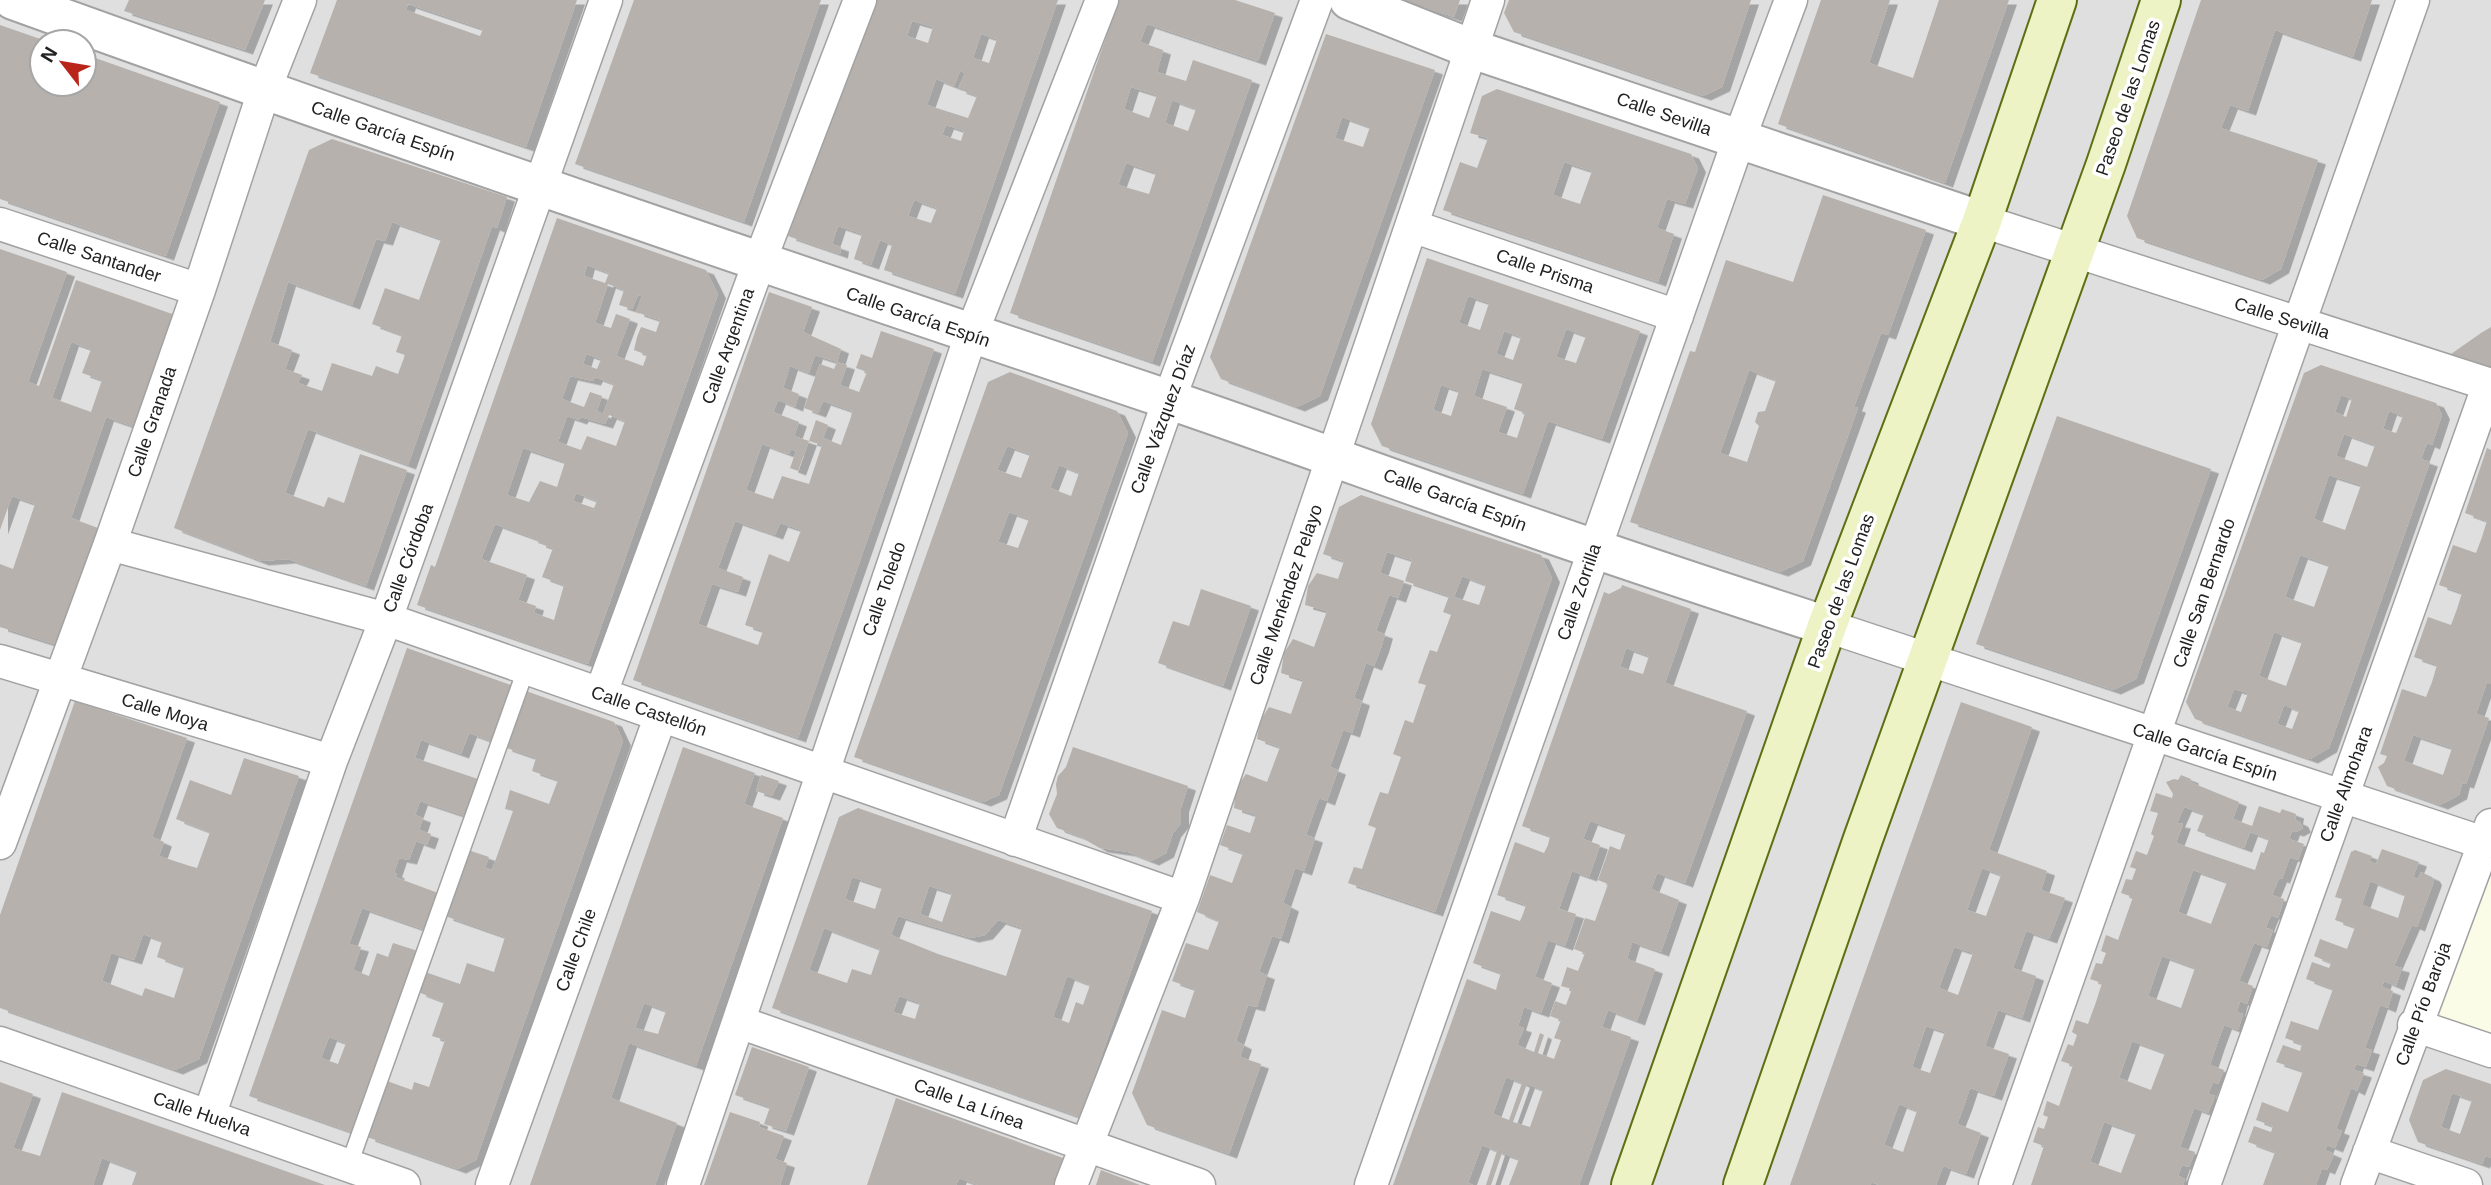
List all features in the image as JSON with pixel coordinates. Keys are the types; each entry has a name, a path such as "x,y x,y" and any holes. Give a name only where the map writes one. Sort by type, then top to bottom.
{"main road":[{"name":"Paseo de las Lomas","path":"1631,1185 1827,626 1982,221 2057,0"},
{"name":"Paseo de las Lomas","path":"1744,1185 2161,0"}],"street":[{"name":"Calle García Espín","path":"13,0 264,91 542,185 759,263 1169,400 1594,549 2342,796 2487,833"},
{"name":"Calle Granada","path":"0,843 110,544 199,290 264,91 300,0"},
{"name":"Calle Córdoba","path":"209,1116 331,761 386,619 606,0"},
{"name":"Calle Argentina","path":"601,694 759,263 860,0"},
{"name":"Calle Toledo","path":"683,1185 971,335 1102,0"},
{"name":"Calle Vázquez Díaz","path":"1015,840 1169,400 1317,0"},
{"name":"Calle Sevilla","path":"1349,0 1472,49 2074,252 2490,384"},
{"name":"Calle Menéndez Pelayo","path":"1071,1185 1183,898 1488,0"},
{"name":"Calle Zorrilla","path":"1371,1185 1739,139 1791,0"},
{"name":"Calle San Bernardo","path":"1994,1185 2413,0"},
{"name":"Calle Santander","path":"0,224 199,290"},
{"name":"Calle Prisma","path":"1412,226 1678,316"},
{"name":"Calle Almohara","path":"2204,1185 2490,384"},
{"name":"Calle Castellón","path":"110,544 386,619 1183,898"},
{"name":"Calle Moya","path":"0,661 331,761"},
{"name":"Calle Chile","path":"492,1185 660,715"},
{"name":"Calle Pío Baroja","path":"2357,1185 2487,833"},
{"name":"Calle La Línea","path":"739,1022 1199,1185"},
{"path":"2414,1026 2491,1052"},
{"name":"Calle Huelva","path":"0,1043 404,1185"},
{"path":"2369,1152 2466,1185"}],"lane":[{"path":"349,1166 526,669"}],"shaded area":[{"path":"0,0 2491,0 2491,1185 0,1185"},
{"path":"2491,823 2491,1051 2414,1025"}],"building":[{"path":"129,0 265,0 245,50 124,11"},
{"path":"337,0 577,0 526,147 310,73","holes":["408,4 483,29 480,36 406,10"]},
{"path":"634,0 821,0 744,222 575,164"},
{"path":"871,0 1058,0 955,294 884,270 892,245 880,240 871,265 854,259 862,234 838,226 832,244 841,247 840,254 788,236","holes":["912,21 933,27 928,43 907,36","981,34 997,39 989,63 973,58","960,71 965,73 958,89 977,96 968,118 927,105 936,79 954,86","946,125 964,131 961,141 942,135","914,200 937,208 931,223 908,216"]},
{"path":"1119,0 1235,0 1275,13 1258,61 1147,24 1140,42 1163,50 1157,72 1186,81 1193,60 1252,80 1152,362 1010,313","holes":["1131,87 1157,95 1149,118 1124,109","1172,100 1196,109 1188,131 1165,123","1126,163 1156,173 1149,194 1118,185"]},
{"path":"1402,0 1460,0 1454,17"},
{"path":"1509,0 1751,0 1722,87 1703,96 1514,32 1504,13"},
{"path":"1821,0 1890,0 1869,63 1913,78 1939,0 2009,0 1945,183 1778,124"},
{"path":"2201,0 2372,0 2353,57 2275,30 2248,111 2230,105 2221,128 2318,160 2281,269 2262,280 2137,238 2127,216"},
{"path":"0,25 28,35 28,98 98,98 98,59 220,102 166,256 0,199"},
{"path":"1326,34 1435,70 1320,396 1297,407 1221,379 1210,357","holes":["1342,117 1370,127 1363,147 1335,138"]},
{"path":"1497,89 1691,154 1698,168 1685,204 1667,199 1657,228 1674,234 1658,282 1443,210 1460,162 1477,168 1488,138 1470,133 1482,96","holes":["1564,162 1592,171 1580,204 1553,195"]},
{"path":"332,139 507,197 497,228 492,226 408,465 308,429 285,493 324,507 328,497 344,503 360,454 407,470 366,586 288,559 261,561 174,528 309,150","holes":["392,222 441,239 419,300 385,288 372,324 402,335 396,352 405,355 398,374 376,366 372,376 332,363 322,391 298,383 302,375 285,369 292,350 270,342 288,282 352,305 376,239 385,241"]},
{"path":"1823,195 1926,230 1888,335 1881,333 1854,407 1858,408 1803,561 1780,572 1630,522 1690,351 1695,352 1726,260 1793,282","holes":["1749,370 1776,380 1765,411 1758,412 1755,422 1759,426 1747,462 1720,453"]},
{"path":"557,218 706,270 718,294 588,664 417,605 431,565 435,567","holes":["587,265 609,273 605,283 584,276","608,284 624,290 619,305 632,309 638,295 642,296 636,312 660,320 656,332 641,327 637,337 634,350 647,355 643,366 616,356 630,319 616,314 611,328 595,323","586,354 601,359 597,369 583,364","570,376 593,381 595,377 614,384 603,414 597,411 602,396 590,392 584,407 562,399","609,415 625,421 616,446 587,436 581,450 558,442 567,416 579,420 581,417 605,424","523,448 565,462 557,487 540,481 529,502 507,495","576,493 597,501 594,508 573,501","495,524 553,548 542,577 564,585 554,620 534,613 536,606 518,600 527,575 481,559"]},
{"path":"0,249 67,272 28,382 39,386 76,280 175,315 135,427 106,417 71,518 98,528 57,645 0,627 0,564 13,569 35,504 12,496 0,530","holes":["71,342 91,349 82,373 102,380 91,412 52,398"]},
{"path":"1427,258 1640,331 1602,439 1548,421 1523,494 1382,446 1371,424","holes":["1468,296 1489,303 1480,330 1459,323","1566,329 1586,336 1576,363 1556,357","1504,331 1521,337 1513,360 1496,354","1482,369 1523,382 1514,409 1525,413 1517,438 1498,432 1507,407 1474,396","1441,385 1459,391 1451,416 1433,410"]},
{"path":"769,292 812,307 803,332 841,349 837,362 847,365 840,385 859,392 867,372 856,368 861,354 872,358 881,331 934,349 798,738 633,680","holes":["815,355 837,362 834,369 820,364 804,408 818,413 823,401 852,411 841,445 823,438 828,425 816,420 809,441 794,436 799,422 773,412 778,400 795,407 799,394 783,388 790,366 809,373","809,441 822,445 809,484 782,476 773,499 746,490 762,444 789,454 791,449 796,451 790,468 798,471","735,521 775,535 780,523 801,530 789,562 769,554 745,625 763,631 758,645 698,624 712,584 738,592 743,577 718,568"]},
{"path":"2491,327 2491,368 2451,354 2481,333"},
{"path":"2321,365 2436,403 2442,415 2432,445 2427,443 2421,459 2430,462 2329,748 2310,759 2195,719 2186,702 2304,373","holes":["2341,395 2352,399 2346,417 2335,412","2389,411 2403,416 2396,433 2383,429","2344,434 2375,445 2367,467 2336,456","2329,475 2361,485 2345,530 2314,519","2300,555 2329,565 2314,607 2285,597","2274,632 2302,642 2286,686 2259,676","2234,689 2248,693 2241,712 2227,707","2284,705 2299,711 2292,729 2277,724"]},
{"path":"1010,372 1117,411 1128,433 999,795 983,802 854,757 988,382","holes":["1007,446 1030,454 1021,478 997,470","1059,465 1079,473 1071,496 1050,488","1009,512 1029,519 1018,548 998,542"]},
{"path":"2057,416 2211,469 2136,679 2113,690 1976,644"},
{"path":"2487,448 2491,450 2491,684 2487,682 2476,714 2489,718 2466,784 2462,783 2459,795 2440,805 2387,786 2378,767 2384,763 2387,756 2380,754 2402,689 2426,697 2432,682 2437,665 2414,657 2428,617 2451,625 2457,609 2462,593 2439,585 2453,545 2476,553 2482,537 2487,521 2465,513","holes":["2413,735 2452,748 2443,775 2404,761"]},
{"path":"1361,495 1541,555 1552,578 1435,912 1348,883 1354,867 1362,869 1376,828 1368,825 1380,792 1388,794 1401,757 1393,754 1405,720 1413,723 1426,685 1418,683 1430,650 1437,652 1451,615 1443,612 1449,596 1405,581 1412,560 1387,552 1380,573 1404,581 1398,598 1389,595 1376,631 1385,634 1381,648 1374,666 1366,663 1354,698 1362,701 1352,733 1343,730 1330,767 1338,770 1327,801 1319,798 1306,835 1315,838 1304,871 1295,868 1283,903 1291,907 1281,939 1272,936 1259,972 1267,975 1257,1007 1248,1005 1236,1041 1244,1045 1240,1057 1261,1064 1229,1154 1147,1125 1132,1093 1162,1010 1185,1018 1195,989 1172,981 1186,943 1208,950 1219,921 1197,912 1210,875 1232,883 1243,853 1220,845 1227,825 1250,833 1256,815 1234,808 1236,788 1246,774 1267,782 1280,747 1257,739 1260,721 1269,707 1291,714 1303,680 1281,673 1284,653 1293,639 1314,647 1327,611 1305,605 1308,586 1317,573 1338,579 1344,561 1323,554 1339,507","holes":["1462,576 1486,585 1479,605 1454,597"]},
{"path":"1622,585 1691,609 1665,683 1747,711 1685,883 1657,873 1651,889 1679,900 1661,952 1632,942 1627,959 1655,969 1637,1021 1608,1010 1602,1027 1631,1037 1579,1185 1509,1185 1519,1159 1502,1153 1491,1185 1486,1185 1497,1151 1482,1145 1468,1183 1473,1185 1393,1185 1467,979 1496,990 1501,973 1473,963 1491,911 1520,921 1523,914 1526,905 1497,895 1515,842 1544,853 1548,845 1550,836 1522,826 1604,592 1609,594","holes":["1626,648 1649,656 1643,674 1620,667","1590,821 1626,833 1620,850 1610,846 1598,880 1608,884 1595,921 1585,918 1574,949 1585,953 1578,971 1567,967 1561,986 1572,989 1566,1005 1555,1001 1550,1016 1561,1020 1554,1038 1561,1040 1554,1059 1538,1053 1544,1035 1540,1033 1534,1052 1517,1045 1524,1028 1518,1026 1524,1007 1541,1013 1552,983 1535,977 1548,940 1565,946 1576,914 1559,909 1572,871 1589,877 1600,845 1583,839","1506,1077 1522,1083 1509,1120 1493,1114","1527,1084 1543,1090 1530,1127 1513,1122"]},
{"path":"1201,589 1251,606 1223,686 1158,663 1173,621 1189,626"},
{"path":"407,648 511,685 491,741 469,733 461,754 421,740 415,758 478,779 465,816 420,801 415,815 423,818 419,830 431,834 427,845 416,841 409,860 399,858 395,877 438,893 425,930 362,908 349,944 361,947 353,970 369,976 377,953 388,957 393,943 418,951 354,1133 249,1096","holes":["329,1037 346,1043 338,1064 321,1058"]},
{"path":"523,690 614,722 623,741 476,1160 458,1169 367,1137 387,1081 412,1090 414,1082 429,1087 445,1040 432,1036 444,1002 418,992 425,972 460,984 467,963 494,972 505,937 445,916 468,850 489,857 485,868 492,870 513,811 505,809 510,790 549,804 558,780 532,771 536,758 504,747"},
{"path":"75,701 187,738 152,837 164,842 159,856 197,868 210,832 176,819 190,780 231,795 244,758 299,776 199,1059 175,1070 0,1008 0,915","holes":["143,934 162,941 157,957 184,967 174,998 145,988 142,996 102,981 111,953 134,960"]},
{"path":"1961,702 2032,727 1989,850 2047,871 2041,890 2065,898 2049,939 2026,931 2013,968 2036,976 2022,1018 1998,1010 1985,1046 2009,1054 1994,1096 1970,1088 1957,1124 1981,1133 1966,1174 1943,1166 1936,1185 1879,1185 1871,1182 1870,1185 1790,1185","holes":["1982,868 2001,875 1986,916 1967,910","1954,947 1973,953 1958,995 1939,988","1926,1026 1945,1032 1930,1073 1912,1067","1899,1104 1917,1111 1903,1152 1884,1145"]},
{"path":"683,747 755,773 744,804 783,818 696,1066 629,1043 611,1098 677,1123 655,1185 530,1185","holes":["644,1003 666,1011 658,1034 635,1028"]},
{"path":"1073,747 1188,786 1181,808 1181,823 1173,833 1166,853 1151,861 1128,852 1100,848 1057,828 1049,814 1057,794 1058,776 1066,767"},
{"path":"761,775 779,781 772,796 756,791"},
{"path":"2181,775 2191,779 2190,782 2239,802 2233,819 2252,826 2259,806 2280,813 2282,809 2296,814 2295,820 2300,822 2303,828 2292,831 2289,839 2304,844 2298,860 2290,857 2282,879 2279,878 2272,895 2284,899 2278,918 2271,915 2268,922 2266,928 2273,930 2267,947 2254,943 2239,981 2253,986 2247,1004 2240,1001 2237,1012 2243,1014 2238,1030 2224,1025 2217,1044 2210,1065 2224,1070 2218,1084 2213,1082 2208,1094 2215,1096 2208,1113 2194,1108 2180,1147 2195,1152 2189,1167 2182,1165 2178,1176 2185,1179 2183,1185 2031,1185 2044,1146 2033,1142 2038,1127 2044,1129 2048,1117 2043,1115 2047,1101 2059,1106 2073,1065 2061,1061 2068,1044 2073,1046 2075,1041 2077,1035 2072,1032 2076,1020 2088,1024 2096,1002 2102,983 2090,979 2096,963 2102,964 2106,953 2101,951 2106,935 2118,940 2133,897 2121,893 2126,879 2132,880 2136,869 2130,867 2136,851 2147,855 2154,836 2151,834 2158,813 2150,811 2156,793 2172,798 2173,794 2166,782 2178,780","holes":["2184,807 2204,814 2197,831 2244,848 2250,832 2269,839 2255,870 2176,843 2183,824 2177,823","2193,870 2227,882 2211,924 2178,912","2162,956 2195,968 2181,1008 2148,996","2132,1041 2165,1053 2151,1090 2119,1078","2104,1122 2136,1133 2121,1173 2090,1162"]},
{"path":"858,808 1152,911 1080,1117 772,1008 839,817","holes":["852,877 882,887 875,909 845,899","929,886 952,893 942,922 920,914","898,916 971,938 985,935 998,920 1022,928 1006,976 938,954 891,935","824,928 880,949 871,975 852,969 847,983 809,970","1067,976 1090,985 1083,1005 1076,1002 1069,1023 1053,1017","899,996 920,1003 915,1019 893,1012"]},
{"path":"2382,849 2419,862 2413,877 2418,879 2421,872 2432,877 2434,881 2417,927 2412,925 2394,966 2402,968 2396,986 2384,981 2382,987 2393,991 2388,1008 2380,1005 2365,1048 2372,1050 2366,1067 2356,1064 2354,1070 2364,1073 2357,1091 2351,1088 2336,1129 2342,1131 2335,1148 2327,1145 2325,1150 2334,1154 2327,1170 2322,1168 2316,1185 2263,1185 2275,1152 2248,1142 2254,1126 2271,1132 2273,1126 2256,1120 2262,1102 2288,1112 2303,1071 2276,1062 2283,1045 2300,1051 2302,1044 2285,1038 2291,1021 2318,1030 2333,989 2306,979 2312,962 2329,968 2331,963 2314,956 2320,939 2347,949 2355,927 2335,920 2342,899 2335,897 2351,852 2355,850 2372,856 2369,861 2376,864","holes":["2370,881 2405,895 2398,918 2362,905"]},
{"path":"752,1047 809,1067 786,1131 764,1124 770,1107 735,1095"},
{"path":"2446,1069 2491,1084 2491,1158 2485,1156 2482,1164 2418,1142 2409,1120 2423,1080","holes":["2452,1093 2472,1100 2460,1134 2441,1127"]},
{"path":"0,1082 33,1094 13,1148 40,1156 62,1092 325,1185 132,1185 137,1171 102,1158 93,1185 0,1185"},
{"path":"896,1098 1063,1158 1053,1185 978,1185 959,1178 956,1185 867,1185"},
{"path":"730,1112 760,1122 759,1127 784,1136 775,1159 787,1163 780,1185 704,1185"},
{"path":"1101,1170 1140,1185 1096,1185"}]}
